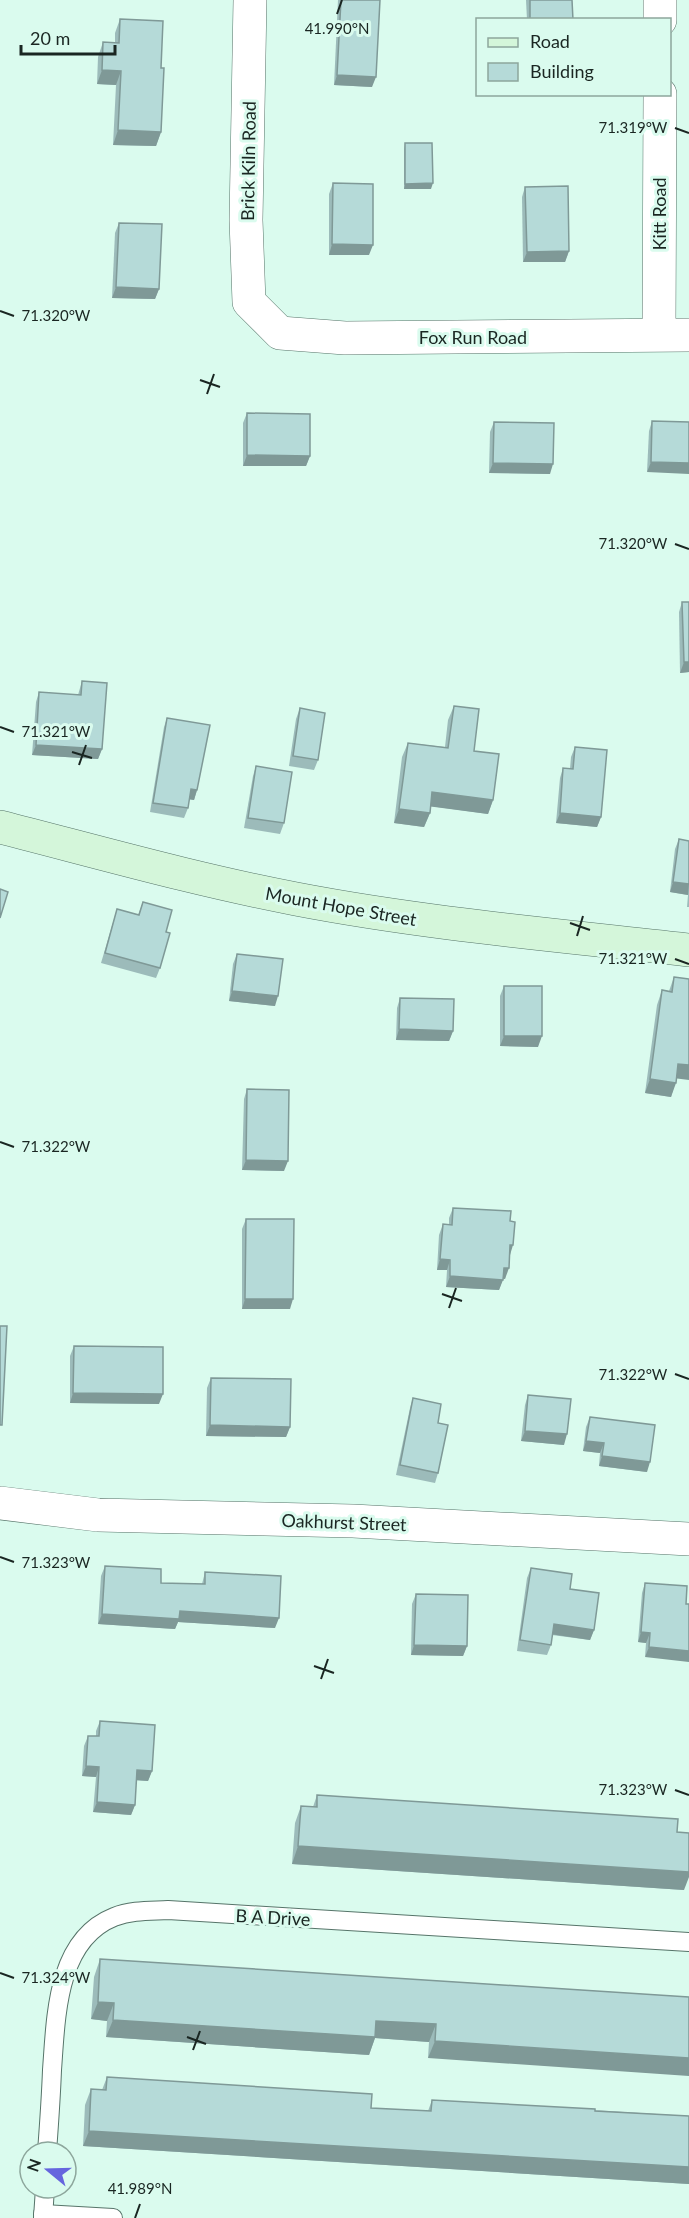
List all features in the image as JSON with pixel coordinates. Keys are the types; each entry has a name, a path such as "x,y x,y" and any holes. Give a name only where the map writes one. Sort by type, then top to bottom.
{"street":[{"name":"Brick Kiln Road","path":"250,0 246,220 249,302 263,316"},
{"path":"660,0 660,18"},
{"name":"Kitt Road","path":"660,96 674,334"},
{"name":"Fox Run Road","path":"263,316 280,333 345,338 674,334"},
{"name":"Mount Hope Street","path":"0,827 225,885 296,899 415,919 689,950"},
{"name":"Oakhurst Street","path":"0,1503 98,1515 353,1521 689,1539"}],"lane":[{"name":"B A Drive","path":"48,2140 56,2013 63,1980 76,1950 91,1932 112,1917 136,1911 168,1910 689,1942"},
{"path":"44,2200 43,2216 113,2218"}],"building":[{"path":"341,0 380,0 376,77 337,75"},
{"path":"530,0 572,0 573,18 530,18"},
{"path":"120,19 163,21 161,68 164,68 161,132 118,130 121,71 102,70 103,42 119,43"},
{"path":"405,143 432,143 433,183 405,184"},
{"path":"333,183 373,184 373,245 332,244"},
{"path":"568,186 569,251 527,252 525,187"},
{"path":"119,223 162,224 159,289 116,287"},
{"path":"247,413 310,414 310,456 247,455"},
{"path":"652,421 689,422 689,463 651,462"},
{"path":"494,422 554,423 553,464 493,463"},
{"path":"682,602 689,602 689,662 684,662"},
{"path":"82,681 107,683 102,749 36,745 39,692 81,695"},
{"path":"454,706 479,709 474,751 499,754 493,800 432,792 430,813 399,809 408,743 448,748"},
{"path":"300,708 325,713 318,760 293,756"},
{"path":"167,718 210,725 197,790 191,789 188,808 153,803"},
{"path":"575,747 607,750 601,817 560,813 563,768 573,769"},
{"path":"256,766 292,772 284,823 248,818"},
{"path":"679,839 689,841 689,884 673,882"},
{"path":"0,889 8,892 0,918"},
{"path":"143,902 172,910 166,932 170,933 160,968 105,953 117,909 139,915"},
{"path":"237,954 283,959 278,996 232,991"},
{"path":"674,977 689,979 689,1065 678,1064 676,1083 650,1079 662,990 672,992"},
{"path":"504,986 542,986 542,1036 504,1036"},
{"path":"400,998 454,999 453,1031 399,1029"},
{"path":"247,1089 289,1090 288,1161 246,1160"},
{"path":"453,1208 511,1211 510,1221 515,1222 513,1245 510,1245 509,1268 504,1268 503,1280 450,1276 450,1260 440,1259 443,1224 452,1225"},
{"path":"246,1219 294,1219 293,1299 245,1299"},
{"path":"0,1326 7,1326 2,1425 0,1425"},
{"path":"74,1346 163,1347 163,1394 73,1393"},
{"path":"211,1378 291,1379 290,1427 210,1425"},
{"path":"528,1395 571,1399 567,1434 525,1431"},
{"path":"413,1398 441,1404 438,1423 448,1425 438,1473 400,1465"},
{"path":"590,1417 655,1425 650,1462 602,1456 604,1443 586,1441"},
{"path":"105,1566 161,1569 161,1583 205,1584 205,1572 281,1576 279,1618 180,1611 179,1619 102,1614"},
{"path":"531,1568 572,1574 570,1589 599,1593 594,1630 554,1624 551,1645 520,1640"},
{"path":"645,1583 687,1586 689,1651 649,1647 650,1633 641,1632"},
{"path":"416,1594 468,1595 467,1646 414,1645"},
{"path":"100,1721 155,1725 152,1771 137,1770 135,1805 97,1802 99,1767 86,1766 88,1736 99,1736"},
{"path":"317,1795 678,1819 677,1832 689,1833 689,1872 298,1846 301,1806 317,1807"},
{"path":"100,1959 689,1997 689,2058 435,2041 436,2024 376,2021 375,2037 113,2020 114,2003 98,2002"},
{"path":"107,2077 372,2094 371,2108 431,2111 432,2100 689,2116 689,2167 89,2131 91,2089 106,2090"}]}
